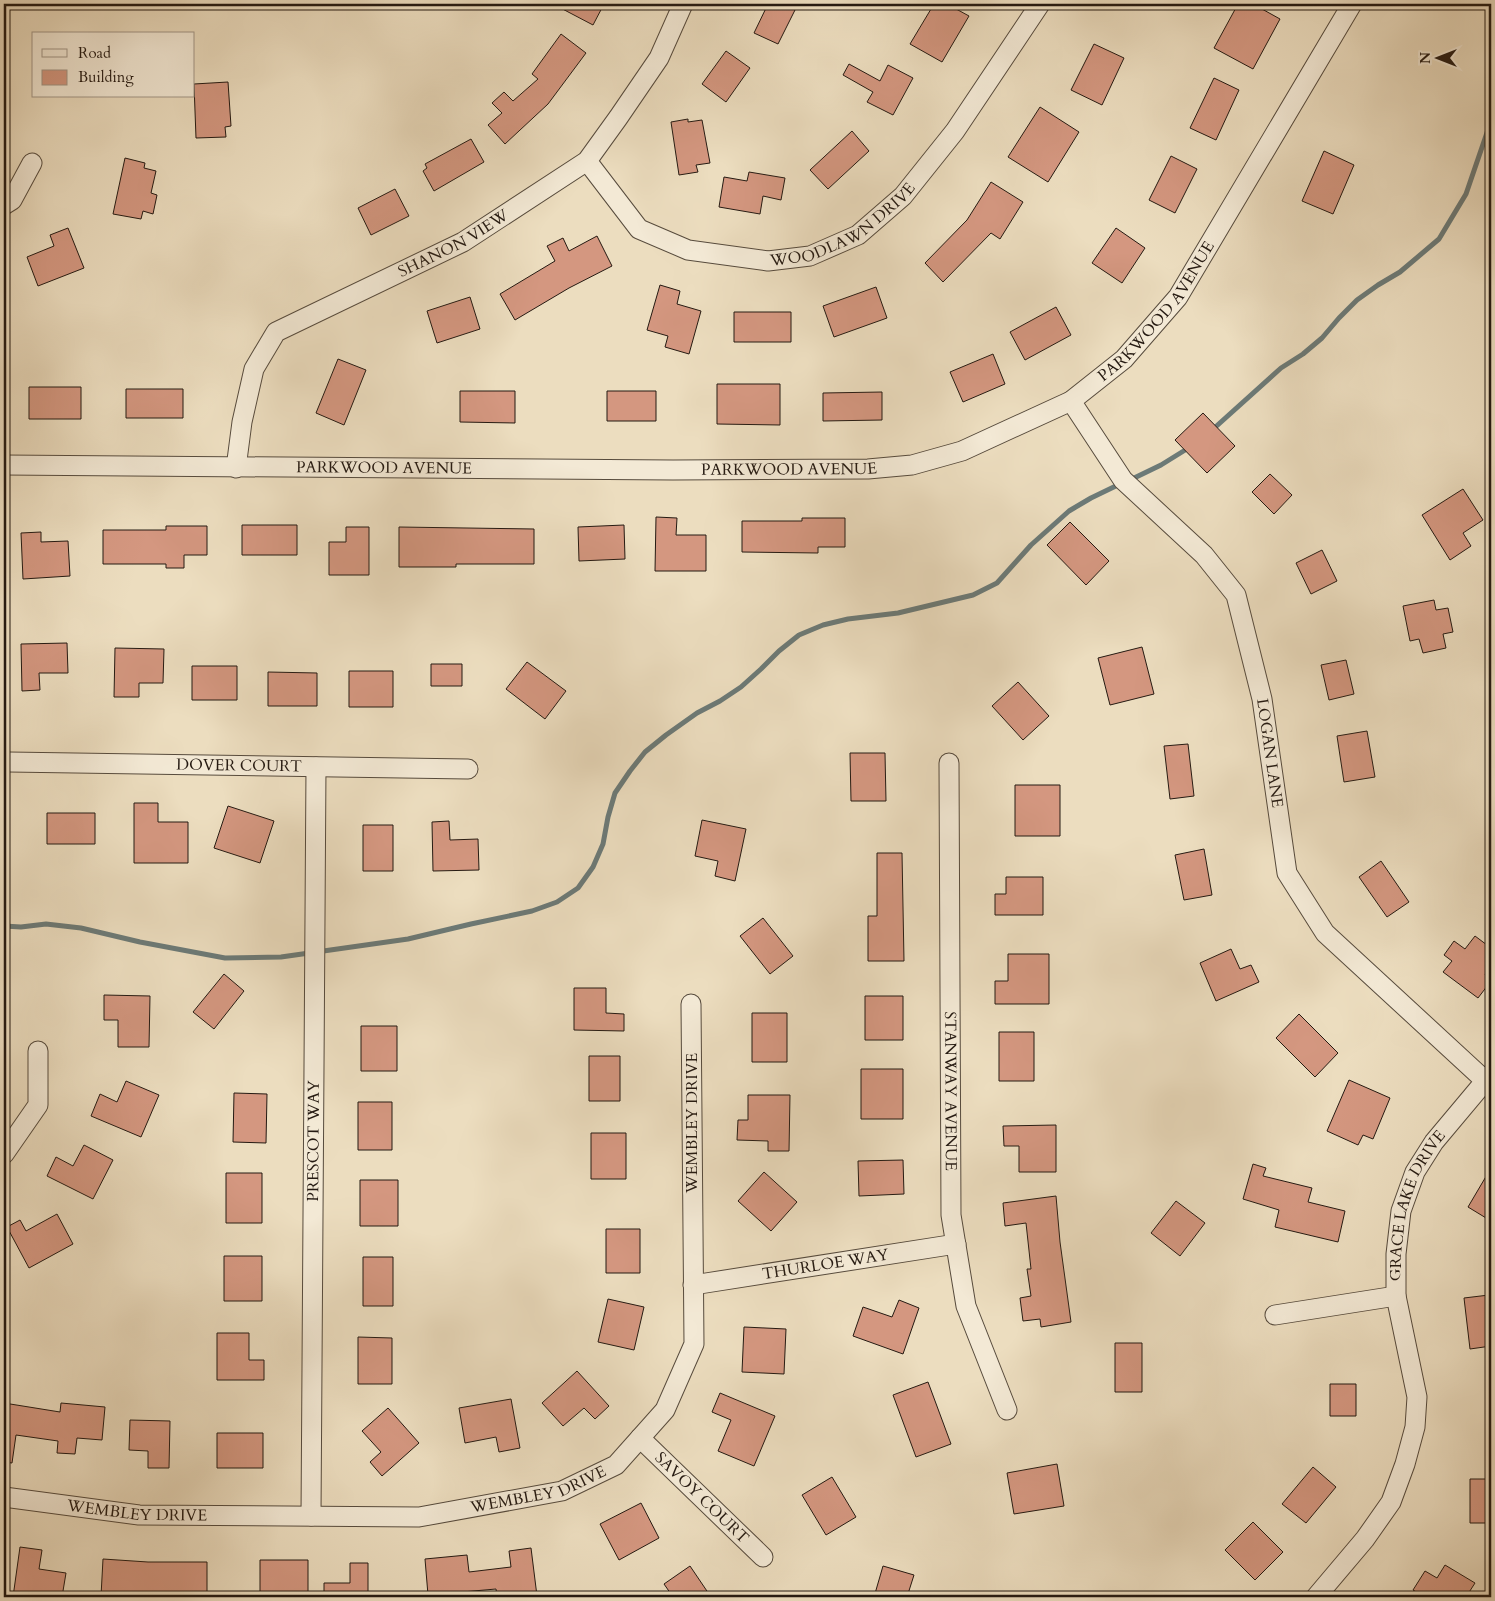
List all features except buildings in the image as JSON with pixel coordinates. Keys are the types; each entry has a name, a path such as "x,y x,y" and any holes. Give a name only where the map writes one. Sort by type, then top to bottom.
{"street":[{"name":"SHANON VIEW","path":"236,468 242,422 254,369 276,332 464,242 586,160 618,118 659,58 683,4"},
{"name":"WOODLAWN DRIVE","path":"586,160 639,228 688,250 768,261 810,256 858,235 904,196 955,131 1040,4"},
{"name":"PARKWOOD AVENUE","path":"4,465 236,468 868,469 912,464 962,451 1070,401 1124,359 1178,297 1352,4"},
{"path":"4,205 12,200 32,163"},
{"name":"LOGAN LANE","path":"1070,401 1123,480 1204,555 1236,594 1262,698 1287,874 1325,933 1489,1080"},
{"name":"DOVER COURT","path":"9,762 468,769"},
{"name":"STANWAY AVENUE","path":"949,762 952,1215 966,1306 1006,1410"},
{"name":"PRESCOT WAY","path":"311,1516 316,766"},
{"name":"WEMBLEY DRIVE","path":"4,1497 139,1516 420,1517 562,1491 616,1465 665,1410 694,1344 691,1004"},
{"path":"4,1154 38,1105 38,1051"},
{"name":"GRACE LAKE DRIVE","path":"1316,1597 1365,1539 1391,1502 1405,1464 1415,1427 1417,1397 1396,1296 1396,1254 1401,1211 1415,1172 1434,1142 1489,1080"},
{"name":"THURLOE WAY","path":"693,1285 956,1244"},
{"path":"1275,1315 1396,1296"},
{"name":"SAVOY COURT","path":"640,1438 763,1557"}],"waterway":[{"path":"1211,431 1281,368 1303,354 1322,338 1357,300 1400,272 1439,239 1466,194 1491,121"},
{"path":"1130,480 1161,465 1190,447"},
{"path":"4,926 21,927 46,924 81,928 140,942 225,958 281,957 408,939 532,911 557,902 578,888 593,867 603,844 615,793 645,752 697,713 741,687 799,635 823,625 848,619 898,613 973,595 997,583 1031,545 1069,511 1122,483"}]}
